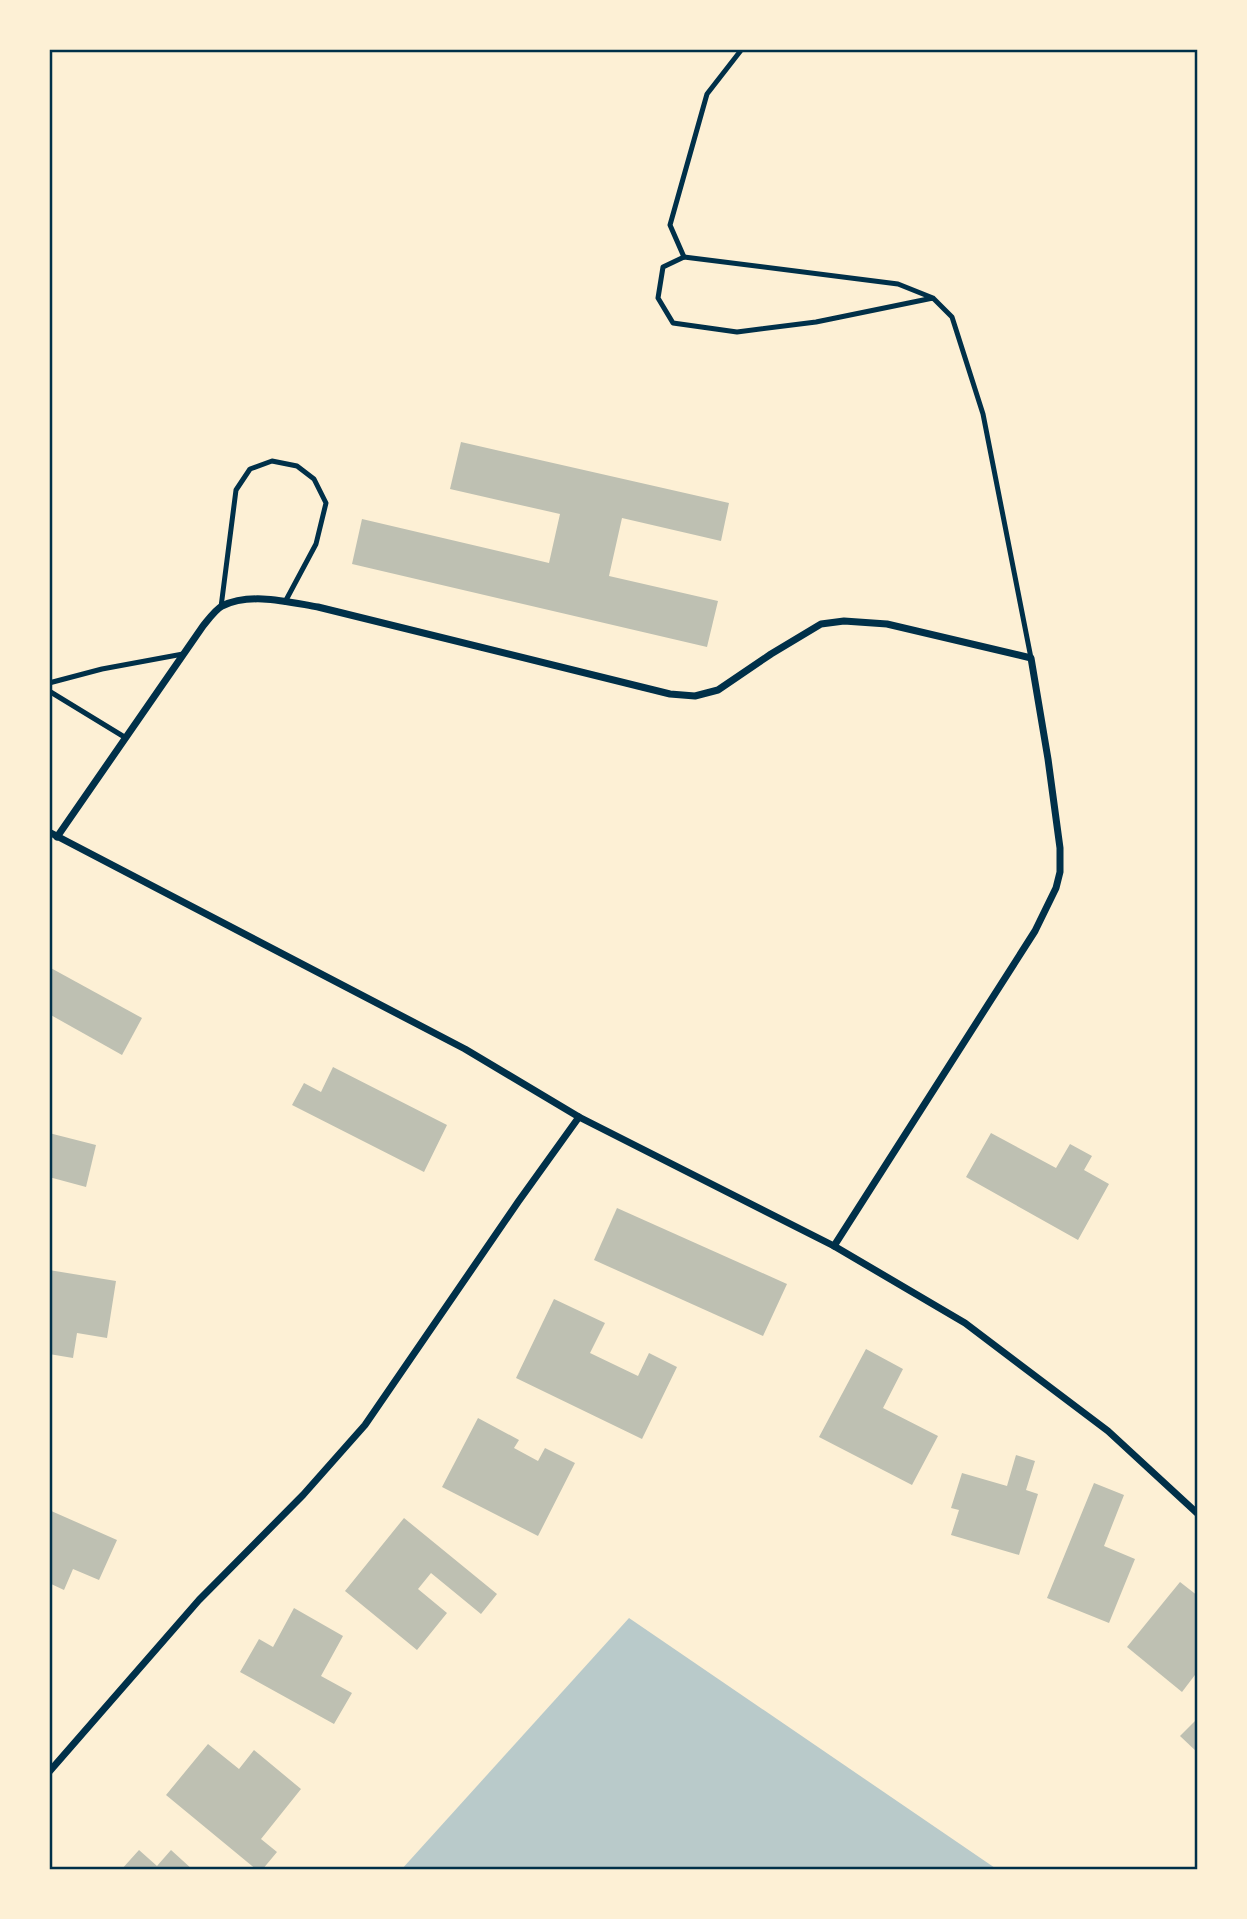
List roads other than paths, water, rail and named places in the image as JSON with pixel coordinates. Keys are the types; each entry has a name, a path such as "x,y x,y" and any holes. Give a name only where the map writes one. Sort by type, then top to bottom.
{"street":[{"path":"57,837 203,626 221,607 247,599 285,602 375,621 670,694 695,696 718,690 821,624 844,621 887,624 1031,658 1060,848 1060,872 1056,888 1035,931 834,1245"},
{"path":"49,832 465,1049 579,1117 834,1245 965,1323 1108,1431 1198,1514"},
{"path":"49,1772 199,1600 303,1495 365,1425 579,1117"}],"lane":[{"path":"684,257 670,225 707,94 743,49"},
{"path":"933,298 816,322 737,332 673,323 658,298 663,267 684,257 898,284 933,298 952,317 984,414 1031,658"},
{"path":"221,607 236,490 250,469 272,461 297,466 314,479 326,503 316,544 285,602"},
{"path":"49,683 102,669 183,654"},
{"path":"49,691 125,738"}]}
